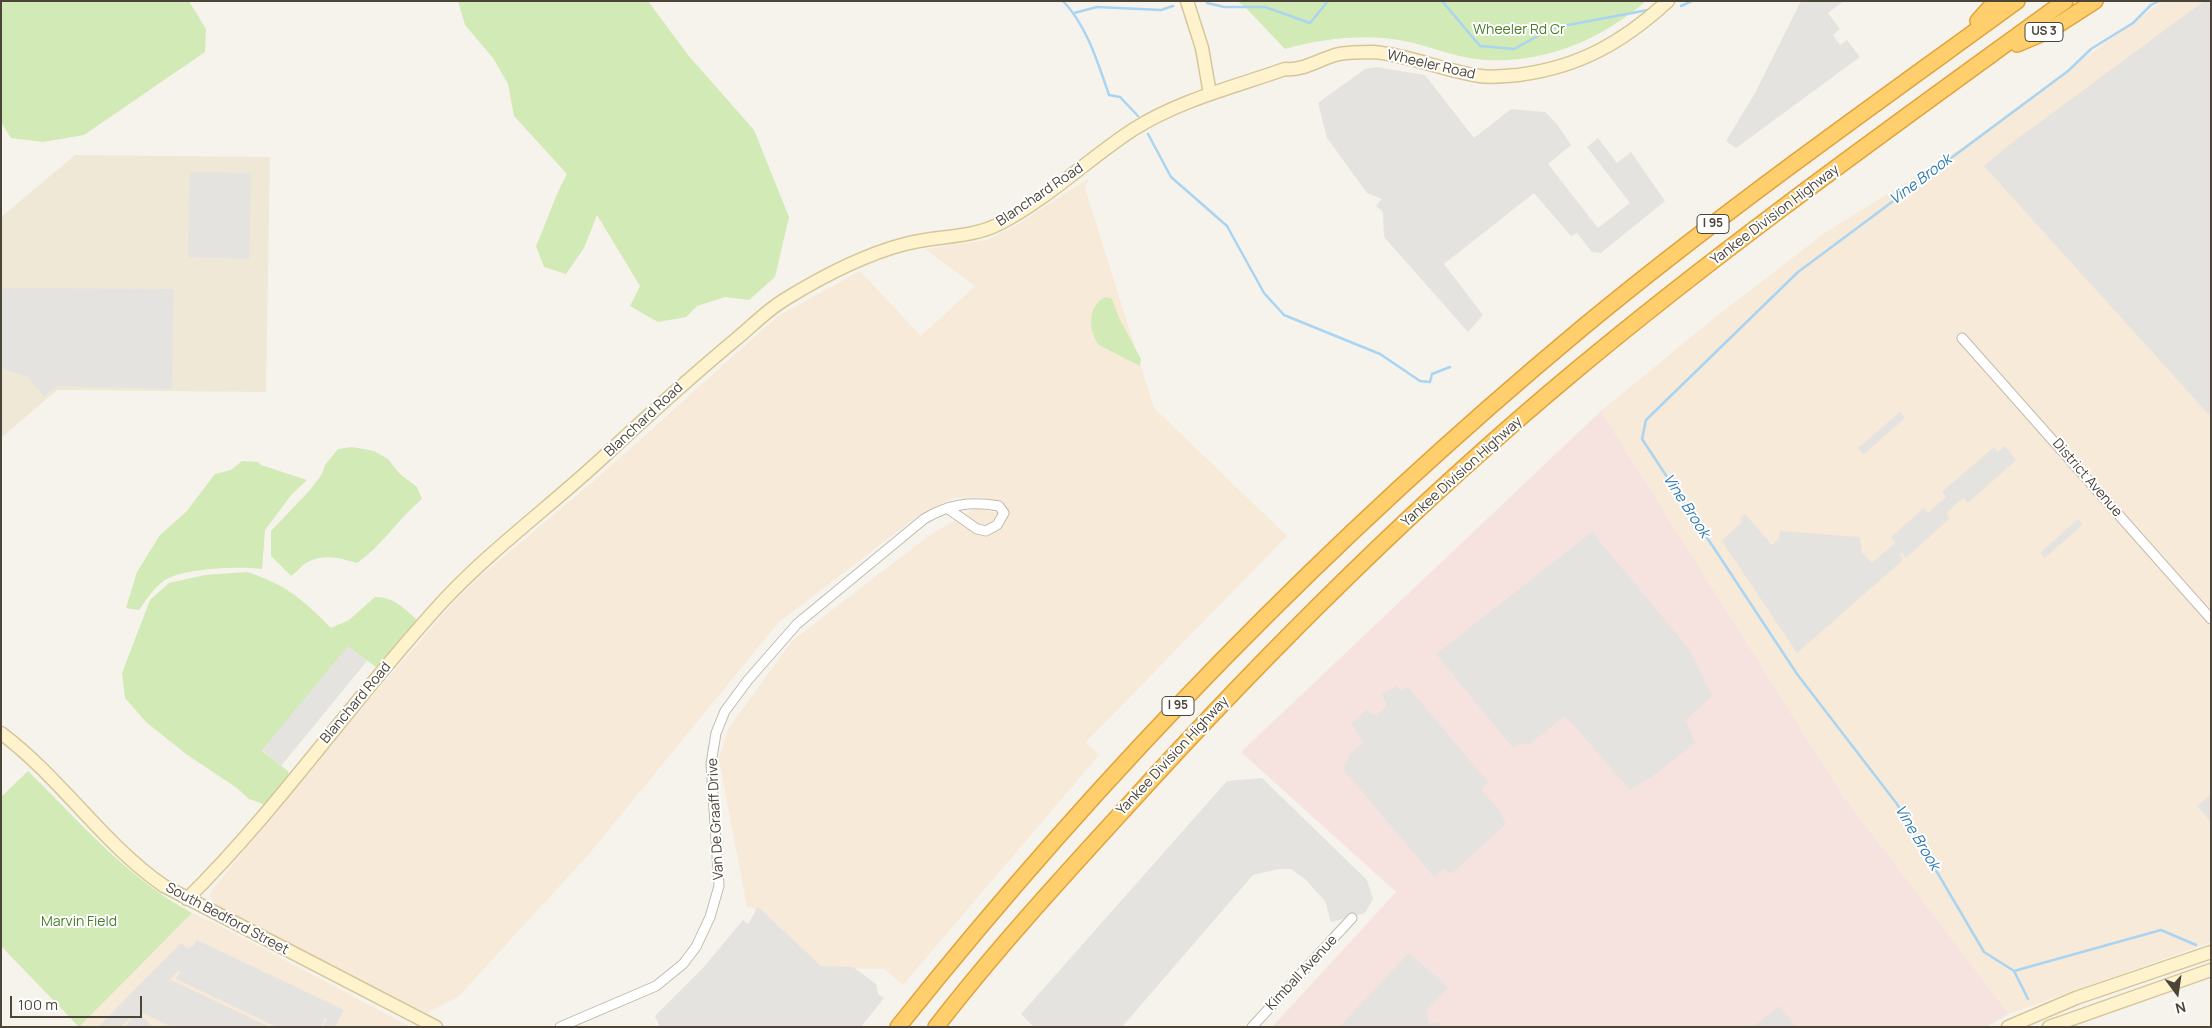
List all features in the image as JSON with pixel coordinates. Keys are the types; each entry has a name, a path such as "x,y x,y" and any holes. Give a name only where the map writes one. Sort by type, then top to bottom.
{"highway":[{"path":"1951,49 1996,1"},
{"name":"Yankee Division Highway","path":"898,1027 961,948 1119,769 1214,668 1357,526 1450,441 1591,321 1770,180 2017,1"},
{"name":"Yankee Division Highway","path":"936,1027 1033,910 1176,752 1328,596 1431,498 1576,370 1704,268 2065,1"},
{"name":"US 3","path":"1990,56 2050,30 2095,1"}],"main road":[{"path":"1188,1 1201,42 1210,94"},
{"name":"Wheeler Road","path":"1210,94 1285,69 1294,70 1338,54 1354,52 1389,54 1482,77 1532,73 1582,60 1602,51 1624,38 1668,1"},
{"name":"Blanchard Road","path":"187,899 255,828 370,684 464,580 509,538 589,472 694,374 768,311 814,283 878,253 920,240 965,235 994,226 1027,207 1131,131 1178,106 1210,94"},
{"name":"South Bedford Street","path":"1,733 36,764 132,861 164,886 436,1027"},
{"path":"2008,1027 2076,998 2211,952"},
{"path":"2049,1027 2211,970"}],"street":[{"name":"District Avenue","path":"1962,338 2211,619"},
{"name":"Van De Graaff Drive","path":"560,1027 656,986 677,970 693,951 707,924 720,886 710,764 716,733 725,711 743,686 797,624 924,519 947,508 964,503 999,506 1004,513 997,524 986,531 977,529 947,508"},
{"name":"Kimball Avenue","path":"1252,1027 1352,918"}],"shaded area":[{"path":"1801,1 1844,1 1828,13 1840,29 1833,35 1840,45 1847,40 1860,57 1736,148 1726,141 1754,95"},
{"path":"2163,1 2211,1 2211,942 2009,1014 1843,796 1601,411 1713,319 1826,232 1957,151"},
{"path":"2204,1 2211,1 2211,417 1984,166 2009,145"},
{"path":"1376,67 1425,75 1474,138 1511,109 1545,112 1557,124 1571,145 1548,164 1598,228 1630,203 1587,147 1598,138 1617,163 1631,152 1665,201 1601,253 1592,252 1577,233 1571,236 1534,193 1444,264 1483,315 1468,332 1384,237 1383,212 1376,206 1382,199 1367,193 1327,138 1318,103 1365,69"},
{"path":"75,155 270,157 266,392 57,390 1,438 1,217"},
{"path":"190,172 251,173 249,259 188,257"},
{"path":"1089,178 1085,188 1154,408 1287,536 1086,742 1099,755 903,985 884,969 824,968 751,907 747,907 719,759 728,729 792,641 927,537 976,508 997,513 1006,505 981,497 956,498 940,504 915,518 778,623 589,854 458,997 427,1013 216,907 209,896 212,890 355,716 454,602 481,576 603,473 778,316 860,271 921,336 975,286 925,249 987,240 1018,224"},
{"path":"1,288 174,289 172,389 57,386 44,396 27,376 5,370 1,366"},
{"path":"1601,411 1843,796 2009,1014 1986,1027 1272,1027 1396,892 1241,752"},
{"path":"1900,412 1905,418 1864,454 1858,448"},
{"path":"2005,446 2016,460 1968,503 1963,498 1946,513 1950,518 1906,558 1902,553 1899,554 1903,560 1797,653 1722,541 1742,522 1740,519 1745,514 1772,545 1779,538 1780,531 1860,537 1862,553 1872,563 1895,543 1891,537 1924,508 1928,513 1946,497 1942,492 1994,447 1998,452"},
{"path":"2078,519 2083,524 2045,558 2040,553"},
{"path":"1592,532 1689,649 1712,696 1686,720 1695,743 1656,774 1630,790 1570,721 1563,717 1529,745 1519,743 1513,748 1436,654"},
{"path":"348,646 367,661 281,766 262,750"},
{"path":"1396,686 1401,691 1408,687 1488,782 1481,790 1499,809 1506,824 1451,874 1444,869 1434,877 1344,770 1349,755 1364,742 1351,724 1366,710 1376,716 1387,706 1382,694"},
{"path":"1262,778 1367,880 1373,899 1365,913 1331,922 1325,901 1305,879 1291,869 1279,869 1253,875 1122,1027 1034,1027 1021,1014 1227,781"},
{"path":"2211,794 2211,822 2197,806"},
{"path":"758,907 821,966 853,967 876,984 878,994 884,998 861,1027 660,1027 655,1016 702,969 743,920 748,924"},
{"path":"192,913 215,923 411,1027 79,1027"},
{"path":"197,940 344,1010 335,1027 323,1027 327,1019 325,1018 321,1027 277,1027 176,979 180,972 178,971 165,985 171,980 270,1027 171,1027 143,1013 141,1015 153,1027 125,1027 131,1020 130,1018 121,1027 98,1027 181,943 187,948 193,946"},
{"path":"1409,953 1449,988 1426,1010 1429,1024 1436,1022 1443,1027 1339,1027"},
{"path":"1779,1006 1796,1027 1753,1027"}],"green space":[{"path":"1,1 189,1 206,29 205,52 84,135 43,142 11,138 1,122"},
{"path":"458,1 648,1 688,55 754,130 789,217 775,277 749,300 725,297 697,306 686,317 658,322 630,306 640,286 597,215 584,248 566,274 544,267 536,246 567,174 514,116 508,84 493,58 465,25"},
{"name":"Wheeler Rd Cr","path":"1237,1 1646,1 1608,28 1566,48 1545,55 1499,60 1467,58 1409,42 1362,37 1316,42 1285,49"},
{"path":"1106,297 1112,299 1119,318 1141,359 1140,366 1099,345 1095,339 1091,319 1095,306"},
{"path":"352,447 374,451 388,459 400,474 417,487 422,499 374,549 357,563 338,558 319,558 306,563 291,576 271,556 271,531 310,490 322,474 325,465 338,449"},
{"path":"242,461 258,462 261,465 307,480 292,494 265,530 262,569 198,570 174,576 157,586 139,610 126,608 137,572 160,535 186,512 215,474 231,470"},
{"path":"247,572 272,582 293,594 331,628 349,620 375,597 382,597 393,601 403,607 417,620 376,667 348,647 262,751 288,771 289,777 266,805 249,799 237,788 186,754 146,722 125,698 122,673 150,600 169,583 205,575"},
{"name":"Marvin Field","path":"28,771 85,829 125,866 147,884 192,913 79,1027 1,946 1,797"}],"waterway":[{"path":"1063,1 1085,33 1109,95 1120,97 1138,116"},
{"path":"1207,3 1224,7 1265,7 1310,23 1328,1"},
{"path":"1442,1 1480,46 1514,49 1552,28 1648,10"},
{"path":"1681,6 1692,1"},
{"name":"Vine Brook","path":"2159,1 2151,5 2133,23 2091,49 2068,71 1798,272 1646,420 1642,439 1797,674 1897,804 1984,952 2014,971 2161,930 2196,945"},
{"path":"1074,13 1097,7 1161,10 1173,6"},
{"path":"1148,134 1171,177 1227,226 1264,293 1284,315 1380,354 1420,381 1430,382 1432,374 1450,367"},
{"path":"2014,971 2028,999"}]}
